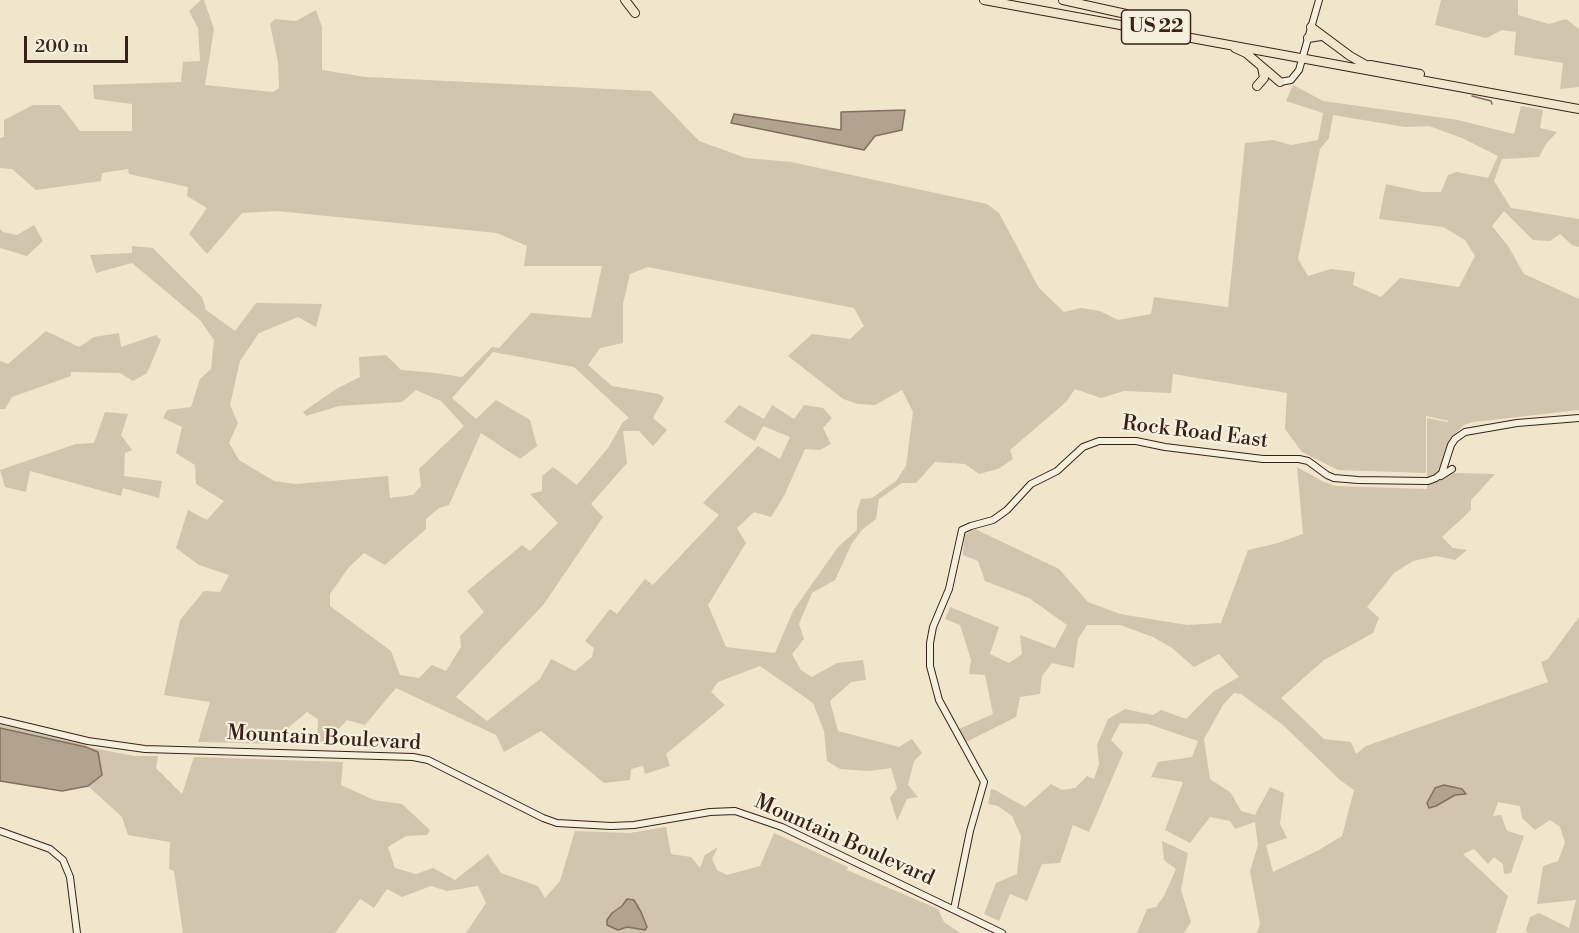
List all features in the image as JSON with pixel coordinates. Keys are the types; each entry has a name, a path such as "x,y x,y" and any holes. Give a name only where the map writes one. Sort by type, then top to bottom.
{"highway":[{"path":"625,0 635,13"},
{"name":"US 22","path":"984,0 1223,44 1366,65 1579,106"},
{"name":"US 22","path":"1008,0 1579,106"},
{"path":"1063,0 1126,14 1150,25"},
{"path":"1311,27 1366,65"},
{"path":"1308,38 1321,36"},
{"path":"1223,44 1245,53 1280,82"},
{"path":"1257,86 1264,78 1261,66"}],"street":[{"path":"1280,82 1291,80 1297,75 1319,0"},
{"name":"Rock Road East","path":"954,909 970,831 984,782 939,700 931,675 930,643 933,627 949,589 962,530 970,525 993,520 1007,510 1031,484 1057,471 1083,447 1100,441 1136,441 1165,447 1255,458 1299,459 1308,461 1326,475 1351,480 1428,481 1450,468 1447,459 1455,439 1468,431 1517,423 1579,418"},
{"name":"Mountain Boulevard","path":"0,720 88,741 145,749 399,755 421,758 557,823 634,825 710,812 735,811 782,827 1002,933"},
{"path":"0,831 50,849 63,860 70,877 77,933"}],"shaded area":[{"path":"204,0 214,29 205,85 273,92 279,88 278,62 270,24 275,19 296,21 316,10 322,27 322,70 366,77 651,91 699,141 746,158 791,162 987,204 999,213 1039,288 1064,312 1081,308 1100,311 1118,320 1151,314 1154,297 1228,307 1245,143 1273,140 1291,145 1318,140 1323,113 1286,101 1293,85 1323,101 1458,120 1514,134 1521,106 1543,110 1540,128 1557,132 1546,144 1539,157 1502,159 1494,181 1511,208 1579,219 1579,247 1572,245 1560,234 1550,241 1533,240 1504,211 1492,226 1508,246 1524,274 1579,299 1579,410 1473,422 1464,425 1450,439 1442,468 1454,473 1495,474 1471,500 1471,510 1442,537 1453,548 1467,550 1455,560 1436,556 1413,561 1394,573 1367,607 1379,618 1373,633 1324,660 1281,698 1324,739 1351,742 1356,754 1366,746 1548,682 1541,662 1548,659 1579,617 1579,933 1528,933 1526,930 1530,917 1539,913 1569,928 1576,900 1537,904 1543,866 1558,861 1565,843 1560,827 1550,820 1535,830 1522,818 1520,806 1498,802 1493,816 1501,815 1507,831 1524,836 1511,873 1504,874 1503,864 1494,857 1488,864 1474,849 1463,854 1508,896 1496,933 1257,933 1260,924 1250,871 1258,845 1255,822 1235,829 1230,821 1210,817 1190,843 1165,830 1183,782 1151,777 1158,762 1192,757 1198,741 1148,724 1120,723 1111,740 1123,753 1089,832 1073,825 1060,863 1042,864 1027,901 1010,894 999,921 984,914 996,883 1017,874 1021,836 1012,816 998,806 988,804 991,789 1025,807 1051,784 1062,790 1075,788 1087,776 1094,779 1099,764 1097,745 1108,719 1125,709 1153,715 1161,710 1186,719 1214,691 1239,677 1219,654 1194,667 1172,648 1153,637 1120,625 1087,625 1078,639 1074,668 1052,663 1042,676 1040,694 1020,697 1016,717 966,742 959,729 993,714 985,675 969,674 971,660 960,625 945,619 950,607 999,627 990,654 1009,663 1022,654 1020,635 1055,648 1067,625 1029,598 985,581 978,561 963,555 964,535 975,529 1059,569 1088,602 1120,614 1187,625 1221,623 1248,550 1303,534 1297,467 1336,486 1427,489 1427,418 1449,421 1426,416 1426,473 1338,470 1302,452 1285,429 1287,393 1173,374 1171,393 1124,391 1101,398 1075,389 1066,402 1010,450 1013,459 998,469 979,474 965,464 935,462 916,483 902,483 879,499 876,519 862,530 852,543 835,580 812,593 799,624 804,639 792,654 801,670 812,677 837,663 863,660 866,680 851,682 830,701 838,731 899,747 912,739 922,753 914,761 908,785 918,797 907,799 897,821 890,798 897,788 891,768 869,771 840,769 827,761 824,731 813,703 760,666 718,682 711,692 725,705 666,754 670,766 645,774 643,766 631,769 630,780 604,783 541,731 504,752 496,735 396,688 365,725 347,720 324,745 317,741 318,719 307,712 289,727 280,744 198,742 210,702 164,695 180,620 204,591 220,592 229,575 199,565 176,548 188,510 207,520 224,501 196,484 195,465 176,453 182,427 163,418 167,410 191,407 200,379 211,369 214,340 200,320 132,263 96,273 90,255 132,253 132,246 153,248 202,297 206,310 235,331 256,303 322,304 316,327 298,317 259,333 240,361 230,405 238,423 229,443 239,460 274,481 296,484 388,476 390,498 413,495 421,486 419,469 464,426 441,401 416,390 402,402 339,406 306,416 303,412 336,389 360,377 359,357 386,355 401,370 462,377 492,347 499,348 531,313 591,318 602,266 524,266 527,246 497,233 277,211 242,213 207,254 189,234 207,208 187,196 188,187 129,174 128,169 102,173 101,181 36,190 12,169 0,168 0,138 4,137 4,120 33,105 60,105 80,131 132,131 132,104 94,99 93,85 181,82 183,62 200,61 198,28 189,11","holes":["1333,115 1405,127 1429,126 1462,138 1498,156 1488,178 1457,172 1448,175 1441,192 1422,192 1386,184 1379,219 1443,227 1465,240 1475,256 1459,287 1400,278 1381,297 1353,285 1355,272 1331,269 1308,276 1298,259 1320,149 1329,138","648,267 854,308 864,326 850,339 812,334 788,356 843,399 858,404 875,405 902,390 913,412 906,466 896,481 872,498 861,499 857,511 857,530 838,547 793,611 775,653 726,647 708,605 746,543 737,528 754,512 771,517 784,496 805,449 820,450 831,444 823,428 832,418 823,408 804,405 794,419 772,405 764,419 739,405 724,422 755,441 763,426 790,437 780,459 758,446 703,503 719,515 653,585 645,579 617,614 610,609 585,641 594,648 592,657 575,671 551,659 540,679 487,721 456,697 544,604 603,517 591,504 627,463 623,431 639,431 653,446 667,430 653,418 664,398 659,394 612,386 588,365 600,348 623,343 623,304 630,274","493,352 574,367 629,418 623,422 608,448 577,485 553,467 542,476 542,491 530,494 558,523 530,551 522,545 467,591 484,612 460,636 461,647 446,671 432,665 419,678 400,675 391,651 330,606 330,594 349,567 364,553 385,565 426,529 426,519 439,508 449,505 481,433 520,459 537,446 530,420 496,400 476,419 452,398","1234,693 1241,694 1283,725 1340,780 1354,790 1342,836 1273,872 1266,845 1287,838 1280,824 1284,793 1270,787 1255,815 1241,811 1231,793 1210,779 1204,739 1223,705"]},
{"path":"1441,0 1518,0 1518,15 1549,24 1566,19 1579,29 1579,87 1560,89 1563,63 1514,55 1516,32 1502,30 1486,38 1435,25"},
{"path":"905,110 902,130 875,136 864,150 731,123 734,114 841,130 841,112"},
{"path":"34,225 43,241 27,256 0,248 0,229 3,232 17,235"},
{"path":"46,331 79,347 94,337 119,333 121,347 156,335 161,340 147,373 133,381 120,373 71,372 71,376 12,397 5,409 0,409 0,361 8,364"},
{"path":"105,412 128,414 121,435 132,450 125,453 124,476 162,481 159,498 123,488 121,496 30,471 26,492 5,487 0,470 76,444 94,443"},
{"path":"0,720 88,741 87,747 135,756 158,756 156,768 182,794 194,757 343,762 341,785 374,800 402,804 430,830 427,835 406,836 388,847 395,868 416,874 433,868 455,880 488,854 501,873 538,886 545,898 560,881 575,831 629,833 666,827 671,854 691,857 700,868 705,855 718,847 712,859 717,870 727,875 760,866 774,833 848,867 847,870 938,909 944,922 960,933 466,933 486,903 478,886 447,891 431,886 402,897 387,889 374,908 360,899 335,933 183,933 174,871 169,869 170,842 128,835 122,817 88,786 102,775 86,747 0,728"},
{"path":"0,728 86,747 98,752 102,775 88,786 62,791 0,781"},
{"path":"1444,785 1462,789 1466,794 1455,795 1429,808 1427,803 1435,788"},
{"path":"1162,841 1188,853 1181,890 1191,922 1184,933 1137,933 1147,909 1156,907 1164,896 1176,869 1164,860"},
{"path":"627,899 634,900 641,912 647,927 645,930 627,927 618,930 607,925 607,920 612,913"}],"waterway":[{"path":"1472,96 1491,101 1492,104"}]}
